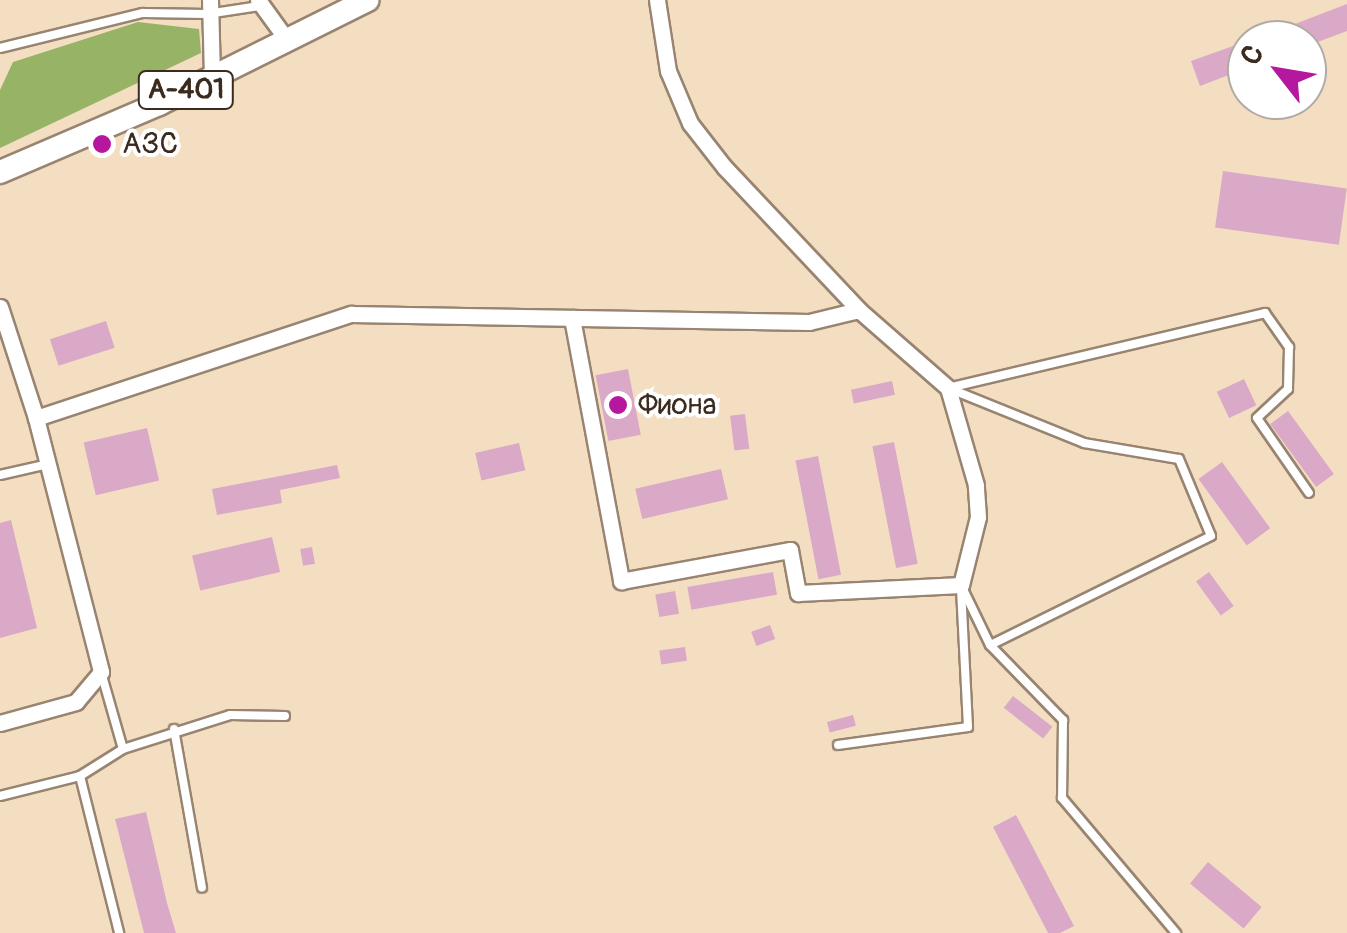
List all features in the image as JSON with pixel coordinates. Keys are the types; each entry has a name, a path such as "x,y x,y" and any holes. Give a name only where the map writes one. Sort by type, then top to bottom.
{"main road":[{"name":"А-401","path":"0,172 212,77 368,0"}],"street":[{"path":"572,318 621,581 790,550 798,594 960,586 978,516 976,486 948,388 859,310 726,168 690,123 668,71 657,0"},
{"path":"258,3 287,40"},
{"path":"208,7 212,77"},
{"path":"0,307 36,418 43,465 100,672 76,702 0,723"},
{"path":"36,418 351,314 809,322 859,310"}],"lane":[{"path":"0,48 143,13 258,3"},
{"path":"948,388 1265,314 1289,346 1288,389 1258,418 1309,493"},
{"path":"948,388 1084,442 1179,460 1211,536 990,645"},
{"path":"2,475 43,465"},
{"path":"960,586 990,645 1064,720 1062,798 1176,933"},
{"path":"838,745 968,726 960,586"},
{"path":"100,672 124,749"},
{"path":"0,796 80,776 124,749 174,729 230,715 286,716"},
{"path":"174,729 202,888"},
{"path":"80,776 119,933"}],"green space":[{"path":"138,22 199,29 201,53 0,148 0,90 13,62"}],"building":[{"path":"1347,4 1347,31 1327,38 1327,20 1305,20"},
{"path":"1227,48 1227,76 1200,86 1191,61"},
{"path":"1223,171 1347,188 1339,245 1215,227"},
{"path":"106,321 115,348 59,366 50,339"},
{"name":"Фиона","path":"628,369 641,435 608,441 596,375"},
{"path":"1244,379 1256,405 1229,418 1217,392"},
{"path":"892,381 895,395 854,403 851,390"},
{"path":"1288,411 1334,474 1316,487 1270,424"},
{"path":"745,414 749,449 734,451 730,416"},
{"path":"147,428 159,481 96,495 84,443"},
{"path":"894,442 918,564 896,568 872,446"},
{"path":"519,443 525,470 481,480 475,453"},
{"path":"818,456 841,575 819,579 795,460"},
{"path":"1222,462 1270,528 1247,545 1199,479"},
{"path":"337,465 340,478 280,490 282,503 217,515 212,489"},
{"path":"721,469 728,499 642,519 635,489"},
{"path":"11,520 37,628 0,638 0,523"},
{"path":"272,537 280,572 200,591 192,555"},
{"path":"312,547 315,564 303,566 300,549"},
{"path":"773,572 777,595 691,610 687,587"},
{"path":"1209,572 1234,606 1221,615 1196,581"},
{"path":"675,591 679,614 659,617 655,594"},
{"path":"770,625 775,639 756,646 751,632"},
{"path":"685,647 687,661 661,664 659,651"},
{"path":"1013,696 1052,727 1043,739 1004,708"},
{"path":"853,715 856,726 830,733 827,722"},
{"path":"146,812 176,933 144,933 115,819"},
{"path":"1016,815 1074,926 1060,933 1048,933 993,827"},
{"path":"1208,862 1262,907 1244,928 1190,883"}],"place":[{"name":"АЗС","path":"102,144"},
{"name":"Фиона","path":"618,405"}]}
